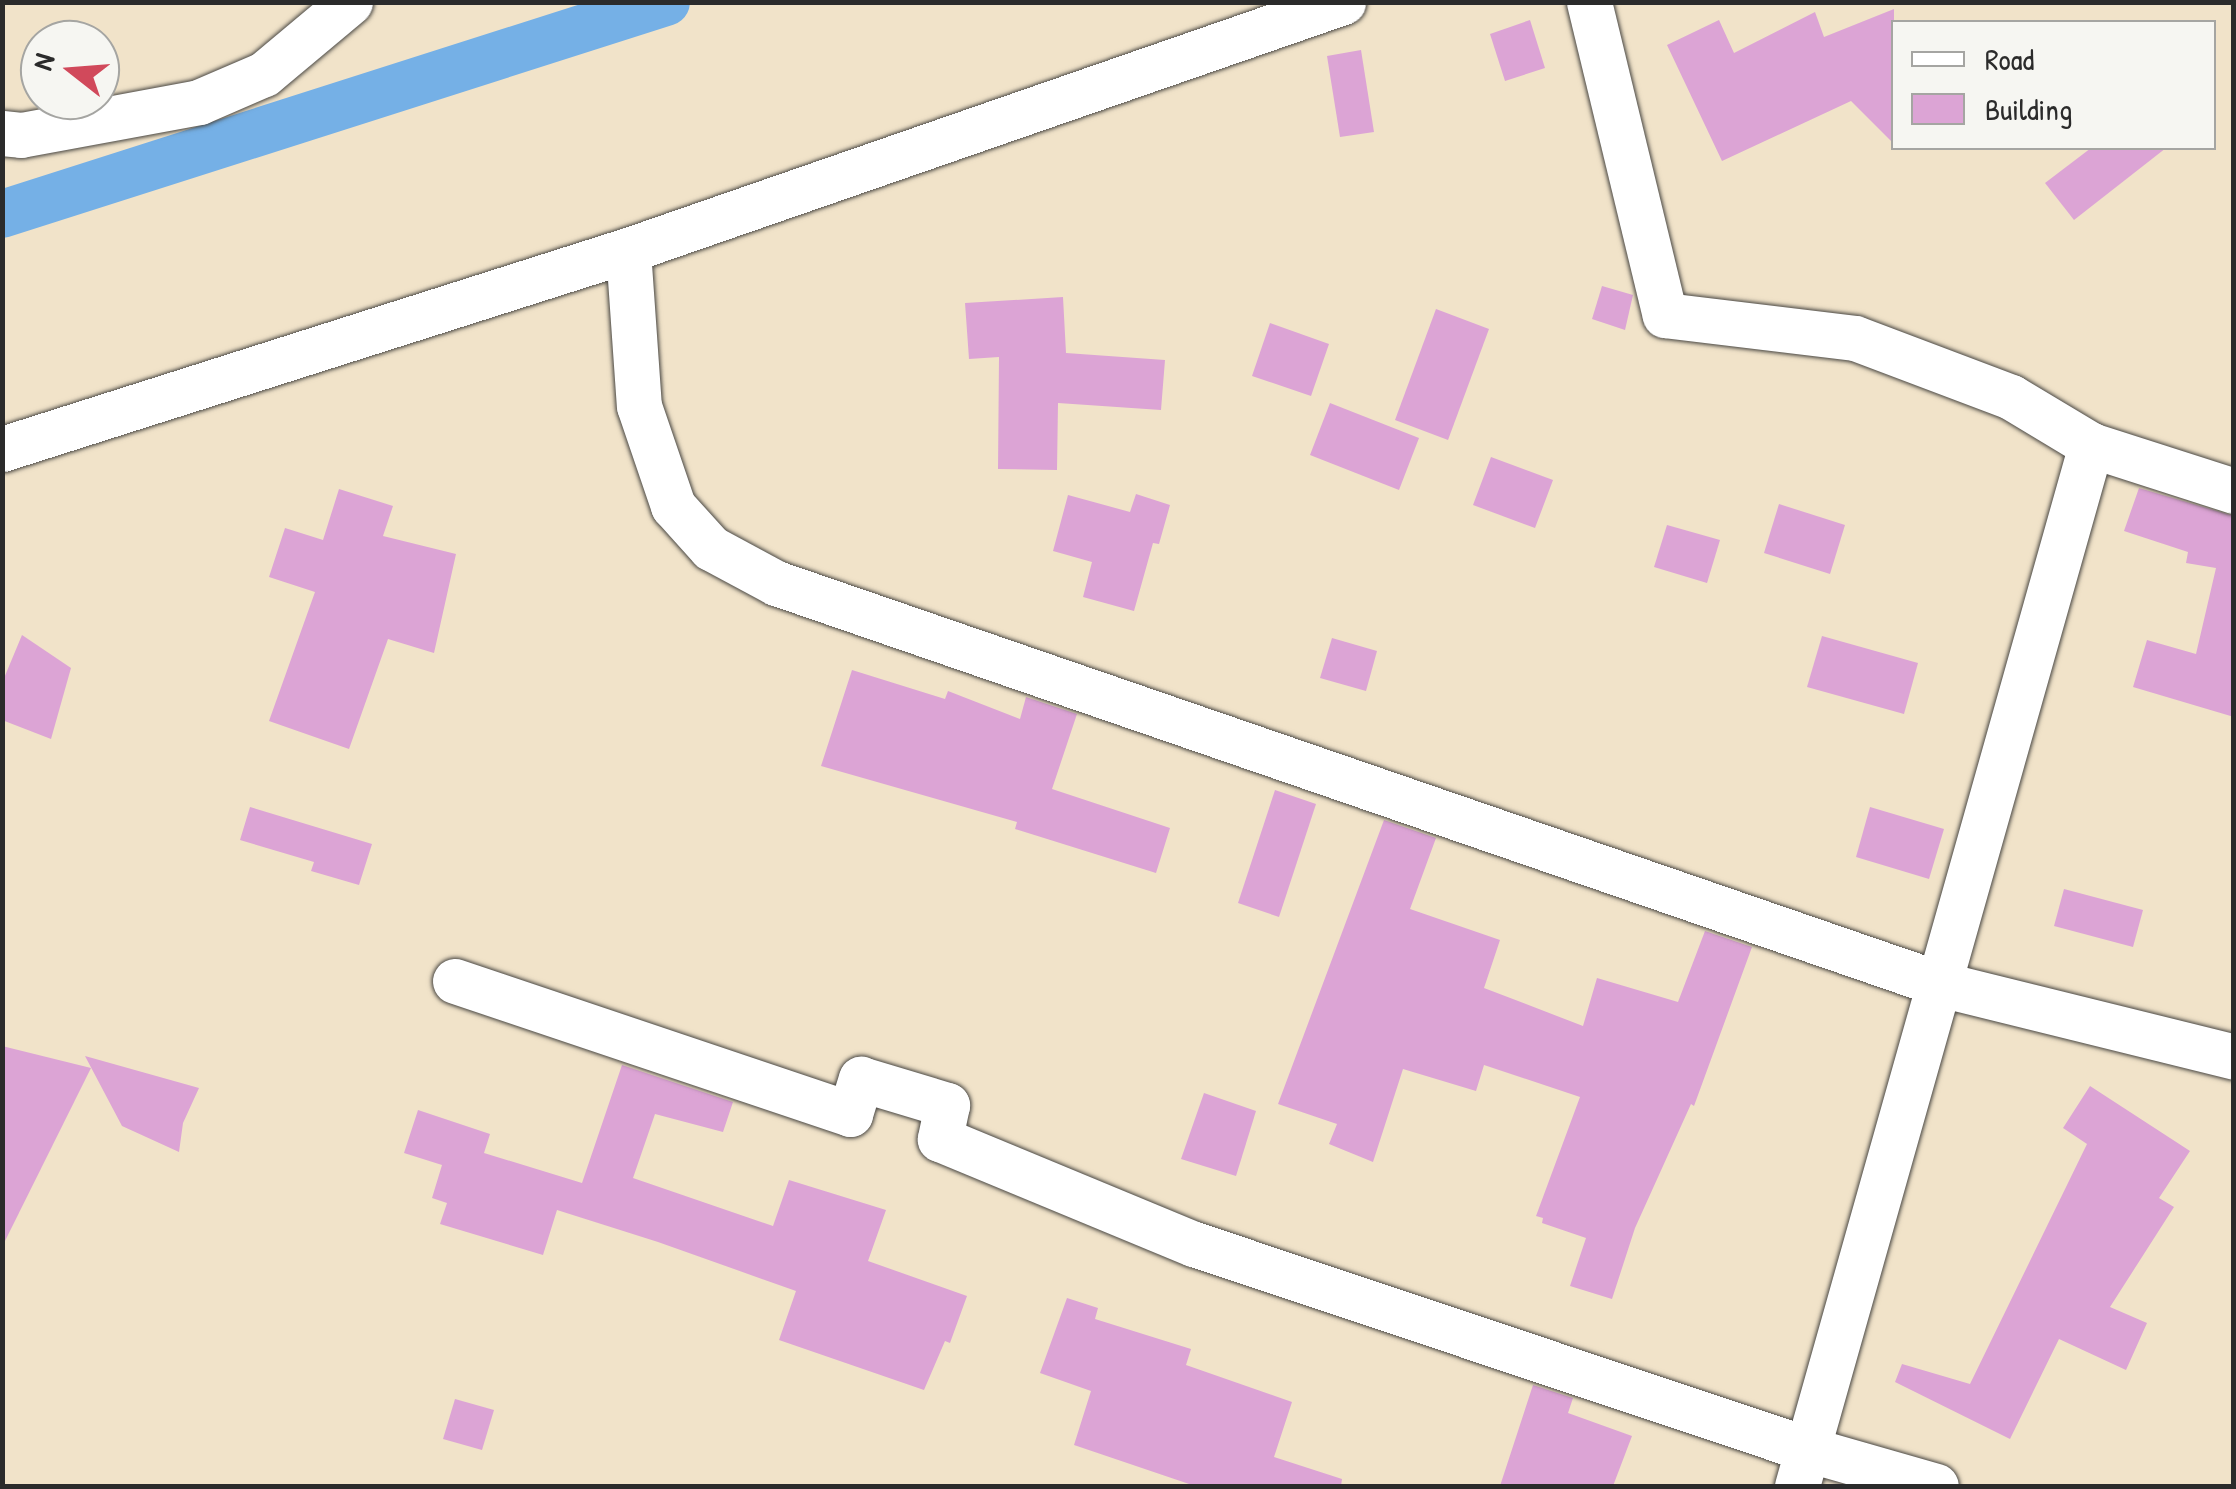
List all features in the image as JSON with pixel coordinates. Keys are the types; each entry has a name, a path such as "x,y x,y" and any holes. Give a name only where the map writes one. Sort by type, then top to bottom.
{"street":[{"path":"2,133 21,135 199,102 264,74 350,2"},
{"path":"2,449 628,250 1343,2"},
{"path":"1589,2 1665,315 1856,338 2011,396 2090,445 2234,491"},
{"path":"628,250 639,406 673,506 711,548 776,584 1940,984 2234,1057"},
{"path":"1802,1468 2090,445"},
{"path":"454,981 850,1114 860,1079 947,1105 940,1139 1194,1244 1802,1468 1936,1486"}],"building":[{"path":"1894,9 1891,141 1851,101 1722,161 1667,45 1719,20 1734,53 1815,12 1824,37"},
{"path":"1530,20 1545,68 1505,81 1490,34"},
{"path":"1361,50 1374,132 1340,137 1327,56"},
{"path":"2088,150 2163,150 2074,220 2045,183"},
{"path":"1602,286 1633,295 1625,330 1592,319"},
{"path":"1063,297 1066,353 1165,360 1161,410 1058,403 1057,470 998,469 999,357 969,359 965,303"},
{"path":"1436,309 1489,329 1448,440 1395,420"},
{"path":"1270,323 1329,344 1311,396 1252,376"},
{"path":"1330,403 1419,438 1399,490 1310,455"},
{"path":"1491,457 1553,480 1535,528 1473,505"},
{"path":"2139,488 2234,516 2234,717 2133,687 2147,640 2196,654 2216,568 2186,563 2188,552 2124,531"},
{"path":"339,489 393,506 383,536 456,554 434,653 388,639 349,749 269,721 315,592 269,577 285,528 323,540"},
{"path":"1136,494 1170,505 1159,544 1153,543 1134,611 1083,597 1092,562 1053,551 1068,495 1130,512"},
{"path":"1779,504 1845,525 1830,574 1764,553"},
{"path":"1667,525 1720,540 1707,583 1654,567"},
{"path":"22,635 71,668 51,739 2,720 2,683"},
{"path":"1822,636 1918,663 1904,714 1807,687"},
{"path":"1332,638 1377,651 1366,691 1320,678"},
{"path":"852,670 945,699 948,691 1020,719 1026,697 1077,714 1052,789 1170,828 1156,873 1015,829 1017,822 821,766"},
{"path":"1275,790 1316,804 1279,917 1238,903"},
{"path":"250,807 372,844 359,885 311,871 314,862 240,840"},
{"path":"1870,807 1944,829 1929,879 1856,857"},
{"path":"1384,820 1436,838 1410,909 1500,940 1484,988 1583,1026 1597,978 1678,1002 1705,931 1752,947 1694,1106 1691,1104 1635,1228 1612,1299 1570,1286 1586,1238 1542,1223 1543,1218 1536,1216 1580,1097 1484,1065 1476,1091 1403,1069 1373,1162 1329,1144 1337,1124 1278,1104"},
{"path":"2064,889 2143,910 2133,947 2054,926"},
{"path":"2,1046 91,1068 2,1247"},
{"path":"85,1056 199,1088 183,1123 179,1152 122,1126"},
{"path":"622,1065 733,1102 723,1132 655,1114 633,1178 773,1226 789,1180 886,1210 868,1261 967,1296 950,1343 945,1341 924,1390 779,1340 796,1291 658,1242 557,1210 543,1255 440,1224 447,1203 432,1198 442,1165 404,1153 418,1110 490,1134 484,1153 582,1183"},
{"path":"2090,1086 2190,1151 2159,1198 2174,1207 2110,1307 2147,1323 2126,1370 2059,1339 2010,1439 1895,1382 1902,1364 1970,1384 2087,1144 2063,1128"},
{"path":"1204,1093 1256,1111 1236,1176 1181,1159"},
{"path":"1067,1298 1098,1308 1095,1319 1191,1349 1186,1365 1292,1402 1274,1457 1342,1479 1341,1486 1195,1486 1074,1445 1091,1391 1040,1373"},
{"path":"1533,1385 1573,1398 1568,1413 1632,1436 1613,1486 1500,1486"},
{"path":"455,1399 494,1410 482,1450 443,1439"}],"waterway":[{"path":"2,214 666,2"}]}
